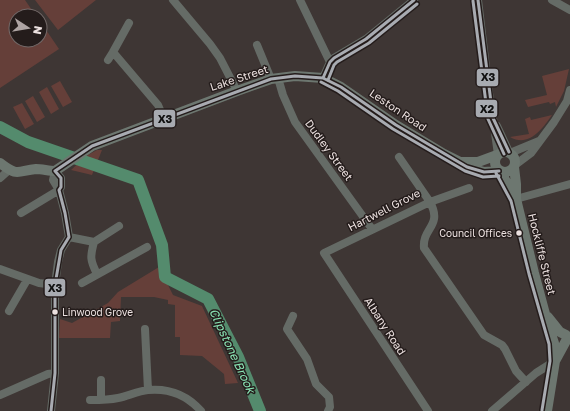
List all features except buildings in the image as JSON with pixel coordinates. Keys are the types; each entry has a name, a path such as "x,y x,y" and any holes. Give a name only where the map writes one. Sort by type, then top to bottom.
{"main road":[{"name":"Lake Street","path":"59,169 92,146 237,90 275,79 295,76 323,78"},
{"name":"Leston Road","path":"323,78 341,87 396,125 467,167 484,172 500,171"},
{"path":"503,152 510,152 515,160 515,166 512,170 507,172 500,171 494,162 497,155 503,152"},
{"name":"Leston Road","path":"460,162 478,162 497,155"},
{"path":"0,163 9,170 18,173 37,169 59,169"},
{"name":"Hockliffe Street","path":"515,166 516,199 534,273 546,315 561,340"},
{"name":"Hockliffe Street","path":"500,171 516,199"},
{"path":"547,411 555,361 561,340"}],"street":[{"path":"173,0 214,48 237,90"},
{"path":"300,0 330,62"},
{"path":"323,78 330,62 340,53 366,39 414,0"},
{"path":"478,0 497,155"},
{"path":"552,0 568,8"},
{"path":"108,60 129,23"},
{"name":"Dudley Street","path":"257,45 295,122 372,229"},
{"path":"113,52 158,105 164,119"},
{"path":"515,166 531,153 562,109 570,90"},
{"path":"493,118 510,152 539,141"},
{"name":"Hartwell Grove","path":"324,253 430,202 399,157"},
{"path":"51,411 55,373 56,285 58,262 69,237 66,213 59,190 61,187 61,178 59,169"},
{"path":"0,178 9,170"},
{"path":"516,199 570,184"},
{"path":"469,188 430,202 434,211 434,217 424,242 426,251 484,335 502,345 516,371 526,382"},
{"path":"21,213 59,190"},
{"path":"69,237 94,242 120,226"},
{"path":"94,242 91,263 97,274"},
{"path":"82,283 148,247"},
{"name":"Albany Road","path":"324,253 428,411"},
{"path":"0,269 27,280 56,285"},
{"path":"9,311 27,280"},
{"path":"293,316 287,329 307,359 316,384 329,397 330,407 328,411"},
{"path":"145,329 148,390"},
{"path":"492,411 536,373 555,361"},
{"path":"0,394 48,374 55,373"},
{"path":"101,380 101,400"},
{"path":"90,400 117,398 148,390 166,391 185,396 194,402 201,411"},
{"path":"190,411 194,402"}],"shaded area":[{"path":"0,0 25,0 30,8 8,8 8,48 48,48 48,33 59,49 0,88"},
{"path":"35,0 96,0 58,30 48,17 48,8 41,8"},
{"path":"569,69 564,91 556,107 555,102 550,104 549,102 528,107 525,100 547,95 542,76"},
{"path":"60,81 72,102 63,107 51,86"},
{"path":"47,87 59,109 51,114 39,92"},
{"path":"33,96 45,117 37,122 25,101"},
{"path":"22,103 34,124 25,129 13,107"},
{"path":"552,115 540,131 535,135 523,140 517,140 510,137 529,134 525,119 530,117 531,120"},
{"path":"97,150 102,150 92,175 71,170 86,156"},
{"path":"159,267 173,295 202,306 238,383 225,384 224,374 202,356 180,355 180,337 175,337 175,305 168,304 168,300 154,297 121,297 120,321 111,322 110,338 59,338 60,319 72,323 108,303 118,292"}],"waterway":[{"name":"Clipstone Brook","path":"0,127 28,142 138,180 162,245 165,277 208,299 238,357 260,411"}],"transit line":[{"name":"X3","path":"323,78 330,62 334,58 366,39 414,0"},
{"name":"X3","path":"478,0 493,118 509,152"},
{"name":"X2","path":"473,1 488,119 504,154"},
{"name":"X2","path":"328,80 334,65 337,62 369,43 417,4"},
{"name":"X3","path":"55,171 92,146 271,79 295,76 323,78 341,87 396,125 467,167 484,172 499,171"},
{"name":"X2","path":"321,82 338,91 393,129 465,171 483,177 499,176"},
{"name":"X3","path":"51,411 55,373 55,285 61,250 69,237 59,190 61,187 61,178 55,171"},
{"name":"X2","path":"496,173 511,201 529,274 549,344 550,361 542,410"}],"place":[{"name":"Council Offices","path":"519,233"},
{"name":"Linwood Grove","path":"55,312"}]}
